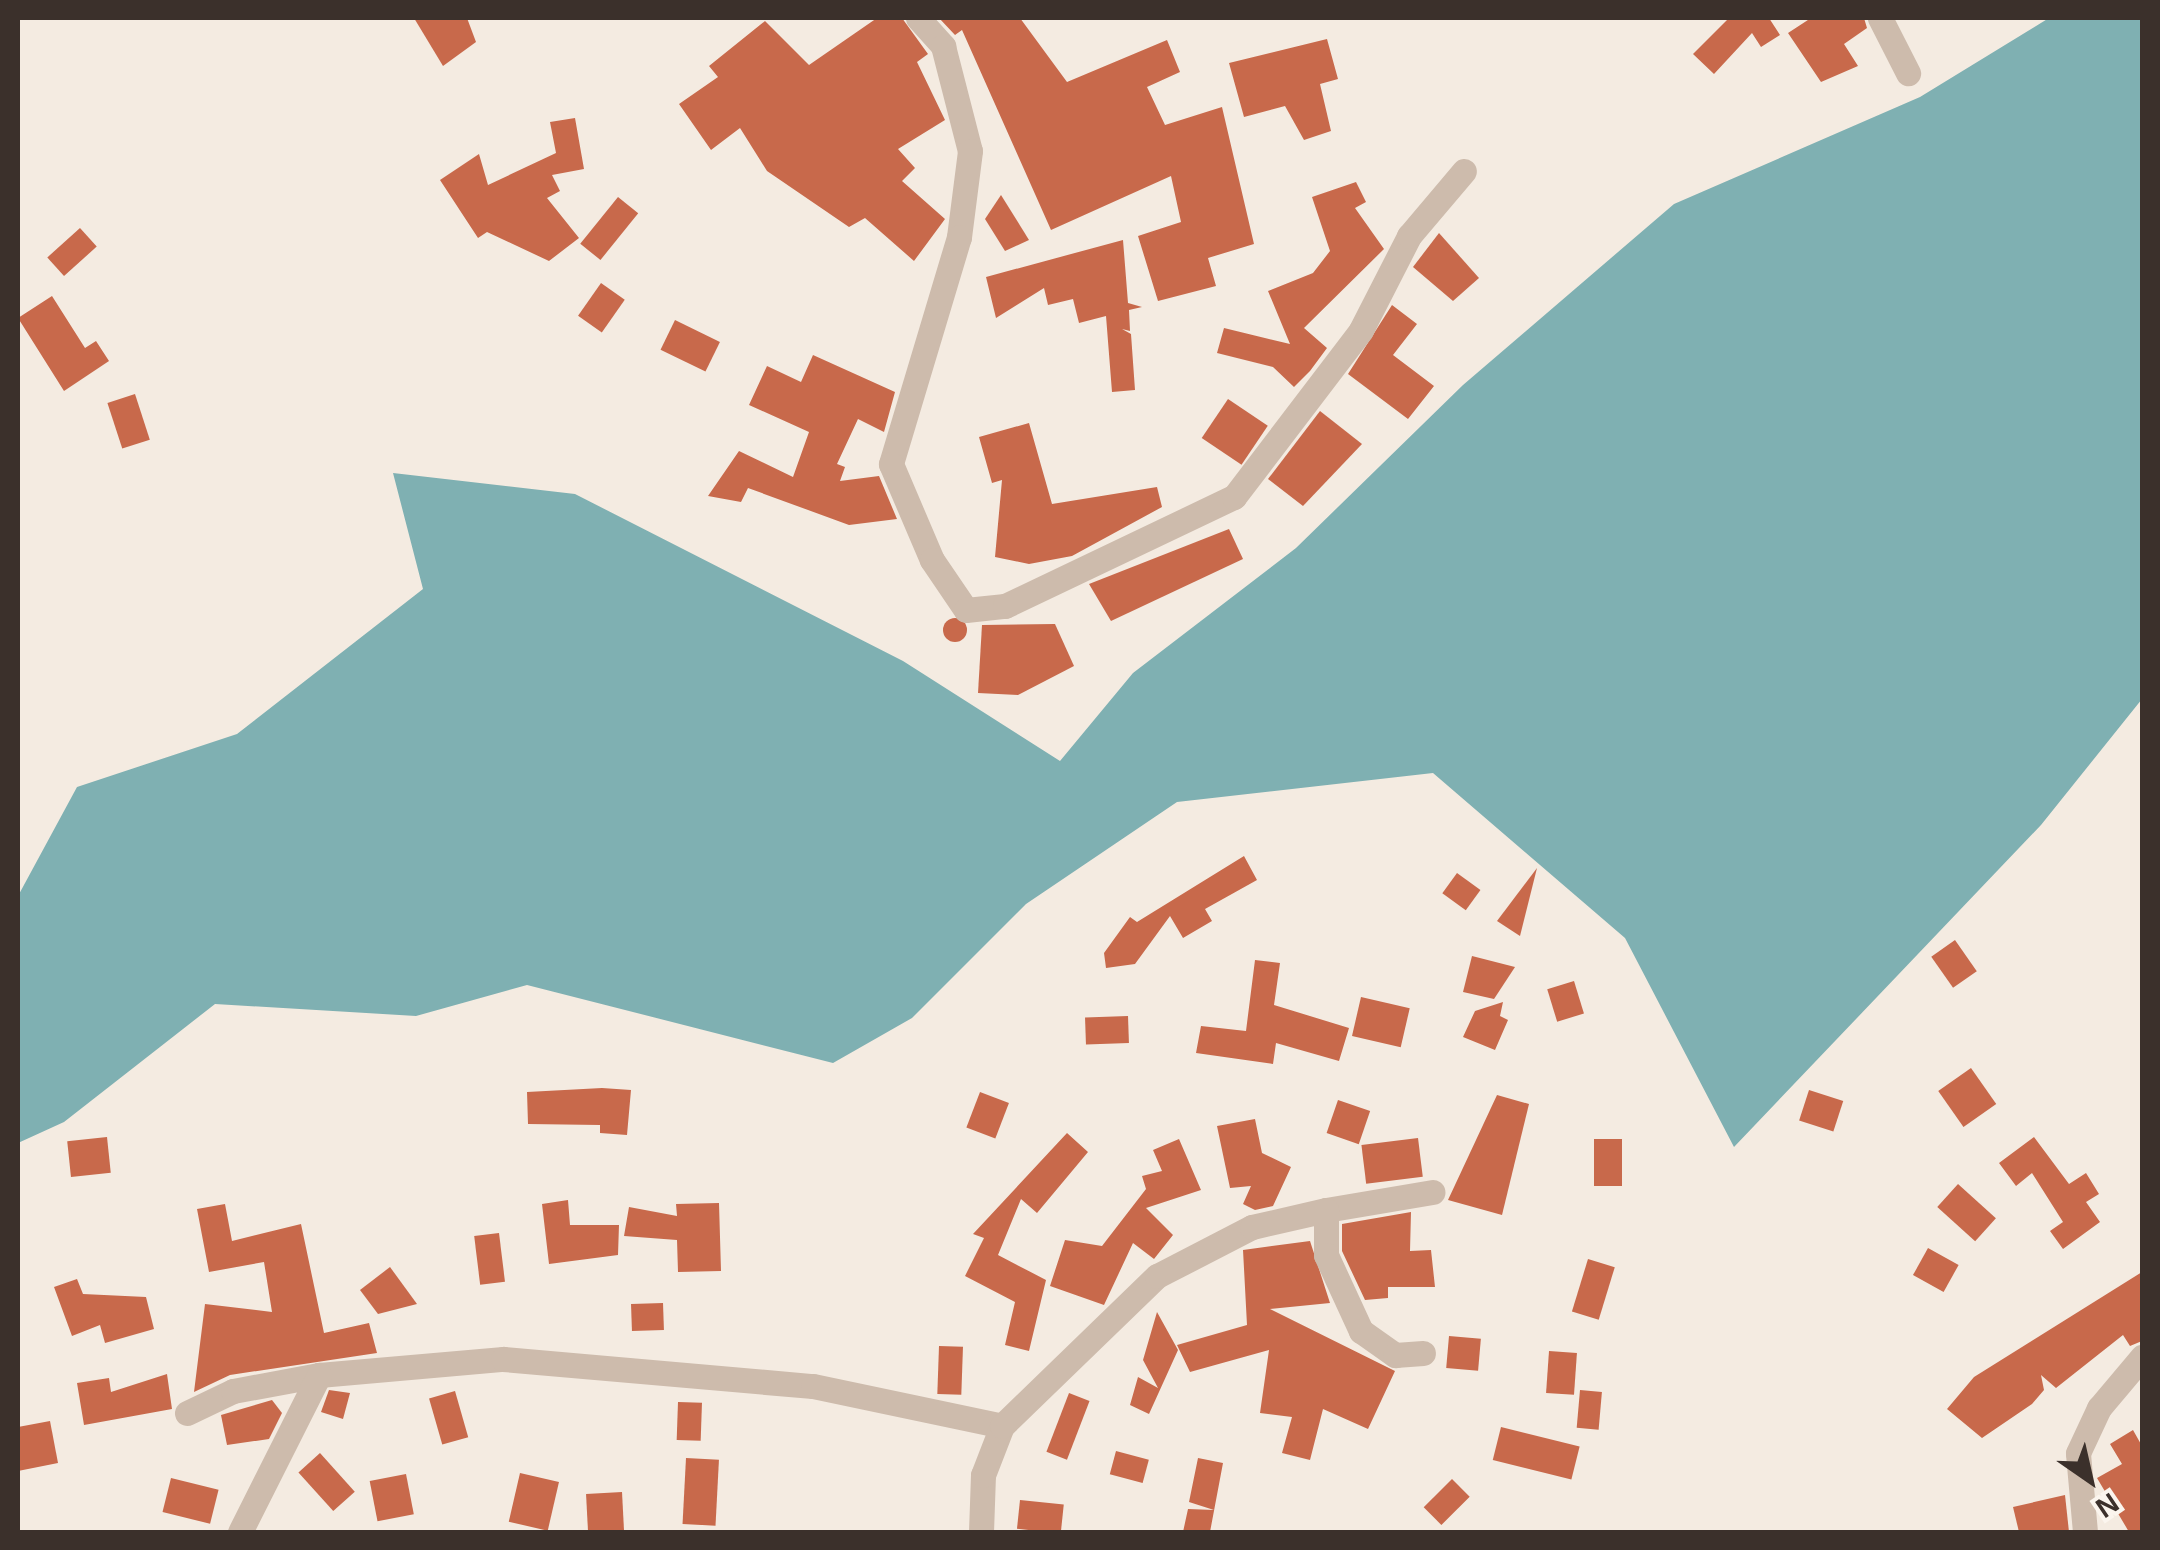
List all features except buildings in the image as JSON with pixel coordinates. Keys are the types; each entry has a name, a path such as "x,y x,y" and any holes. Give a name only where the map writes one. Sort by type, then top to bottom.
{"street":[{"path":"918,18 944,46 970,152 959,237 891,464 932,560 966,610 1039,591 1234,497 1361,330 1409,236 1464,171"},
{"path":"1880,18 1908,73"},
{"path":"981,1532 983,1475 1002,1426 1157,1276 1252,1228 1326,1210 1432,1192"},
{"path":"1326,1210 1326,1255 1361,1332 1395,1355 1422,1353"},
{"path":"2085,1532 2078,1453 2099,1408 2142,1357"},
{"path":"187,1413 233,1391 319,1375 503,1359 812,1386 1002,1426"},
{"path":"240,1532 319,1375"}],"water":[{"path":"2049,18 2142,18 2142,699 2041,825 1734,1147 1625,938 1433,773 1177,802 1026,904 912,1018 833,1063 527,985 416,1016 215,1004 64,1122 18,1143 18,896 77,787 237,734 423,589 393,473 575,494 903,661 1060,761 1133,673 1296,548 1463,385 1674,204 1920,97"}]}
